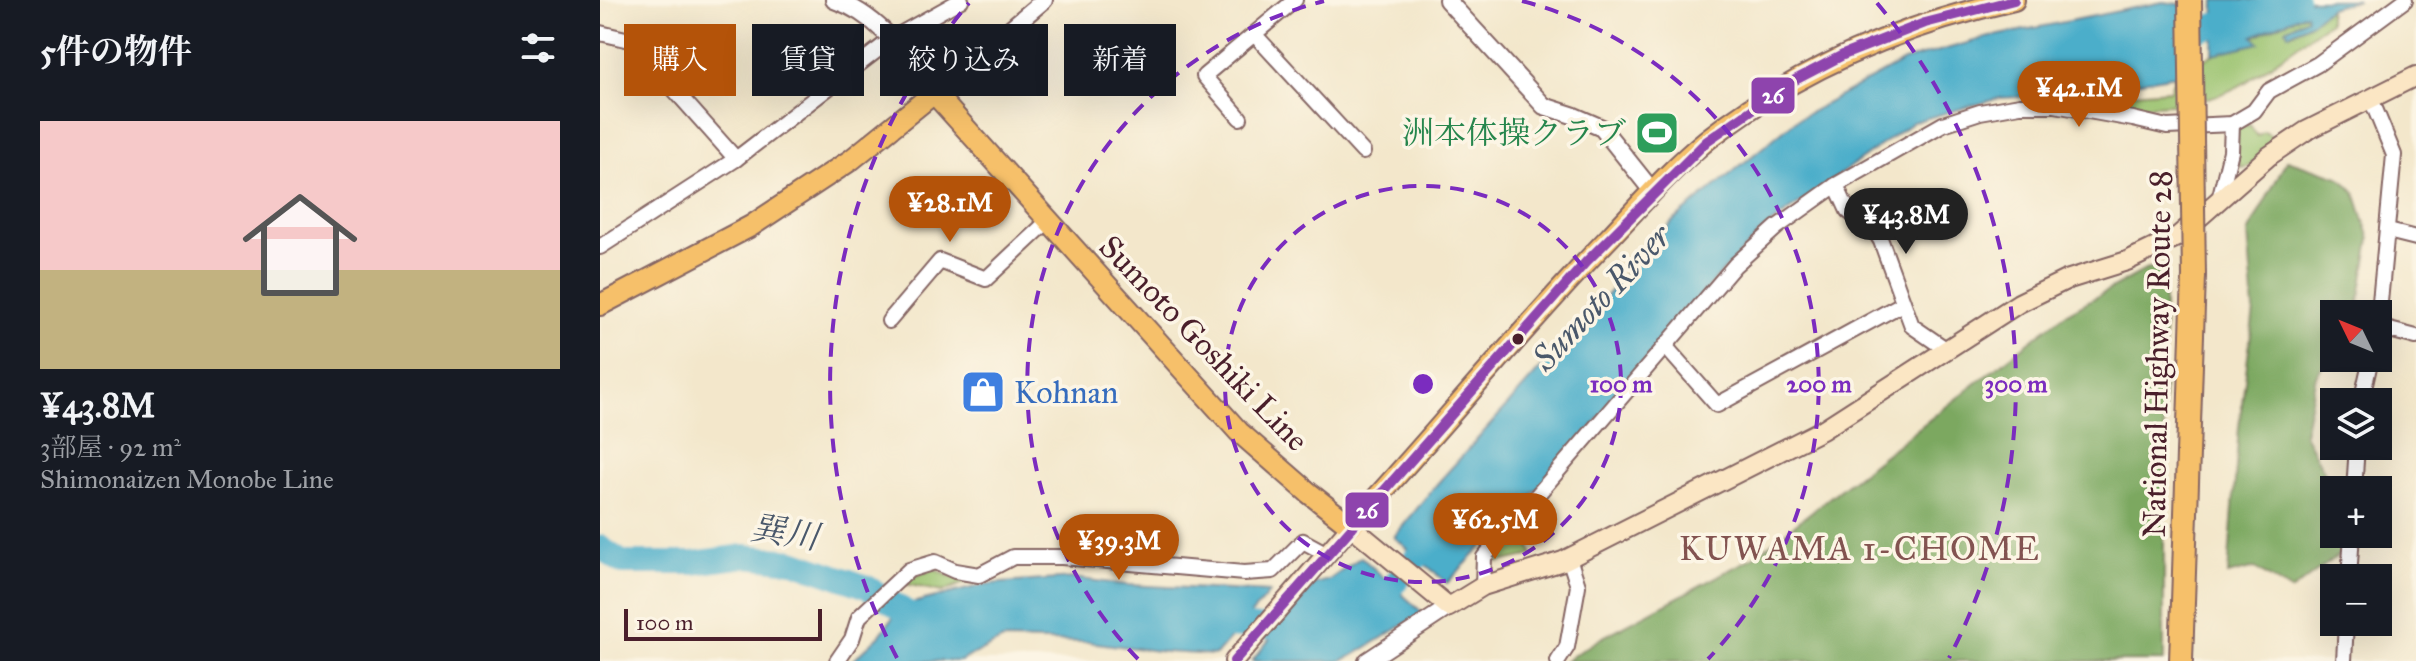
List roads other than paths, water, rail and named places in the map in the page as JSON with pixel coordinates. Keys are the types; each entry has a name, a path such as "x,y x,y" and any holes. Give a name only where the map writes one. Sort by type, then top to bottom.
{"highway":[{"name":"National Highway Route 28","path":"2181,661 2194,276 2190,0"}],"main road":[{"path":"1234,661 1586,262 1707,141 1807,74 1843,55 1925,23 2014,0"},
{"path":"1351,526 1445,605 1483,586 1569,558 1822,430 2031,297 2066,280 2127,261 2177,237 2269,156 2306,131 2416,76"},
{"path":"600,305 751,226 851,160 930,96"},
{"name":"Sumoto Goshiki Line","path":"937,96 1239,432 1351,526"}],"street":[{"path":"834,0 851,6 880,28"},
{"path":"918,24 961,0"},
{"path":"1016,24 1044,0"},
{"path":"1240,118 1204,76 1295,0"},
{"path":"1447,0 1544,106 1602,128 1653,192"},
{"path":"1483,586 1484,557 1735,265 1777,227 1836,185 1943,124 1980,112 2020,105 2055,105 2167,127 2232,124 2254,111 2269,91 2318,64 2405,0"},
{"path":"600,33 630,40 736,159"},
{"path":"1255,35 1363,152"},
{"path":"600,247 736,159 880,48"},
{"path":"2371,99 2394,155 2381,300"},
{"path":"2219,200 2231,151 2232,124"},
{"path":"1836,185 1848,211 1875,231 1881,241 1912,326 1947,350"},
{"path":"889,321 940,261 986,279 1048,221"},
{"path":"2388,231 2416,238"},
{"path":"1665,346 1717,405 1902,304"},
{"path":"2392,329 2416,337"},
{"path":"837,661 852,639 859,617 909,570 935,562 955,571 979,575 1013,557 1062,557 1244,573 1273,571 1303,541 1327,554"},
{"path":"1558,661 1567,647 1578,586 1569,558"},
{"path":"1367,661 1445,605"},
{"path":"2344,661 2345,636"}],"water":[{"path":"2215,0 2358,0 2329,8 2312,22 2289,34 2286,29 2307,18 2306,13 2253,36 2260,43 2213,54"},
{"path":"2163,2 2186,5 2187,73 2069,94 2000,98 1913,122 1763,230 1714,281 1557,469 1447,583 1394,537 1437,484 1673,221 1796,120 1904,61 1985,38"},
{"path":"1361,557 1423,613 1339,661 1252,661 1314,584 1329,580"},
{"path":"1074,578 1127,585 1270,592 1216,655 1089,642 1003,640 960,661 852,661 880,635 901,606 987,584"}],"waterway":[{"name":"Sumoto River","path":"2173,38 2296,0"},
{"name":"Sumoto River","path":"1369,608 1388,592 1413,561 1443,537"},
{"name":"巽川","path":"600,547 623,563 693,563 745,556 793,561 867,587 908,613 925,629"},
{"name":"Sumoto River","path":"1209,626 1308,628"}],"place":[{"name":"洲本体操クラブ","path":"1657,133"},
{"name":"Kohnan","path":"983,392"}],"district":[{"name":"KUWAMA 1-CHOME","path":"1860,548"}]}
